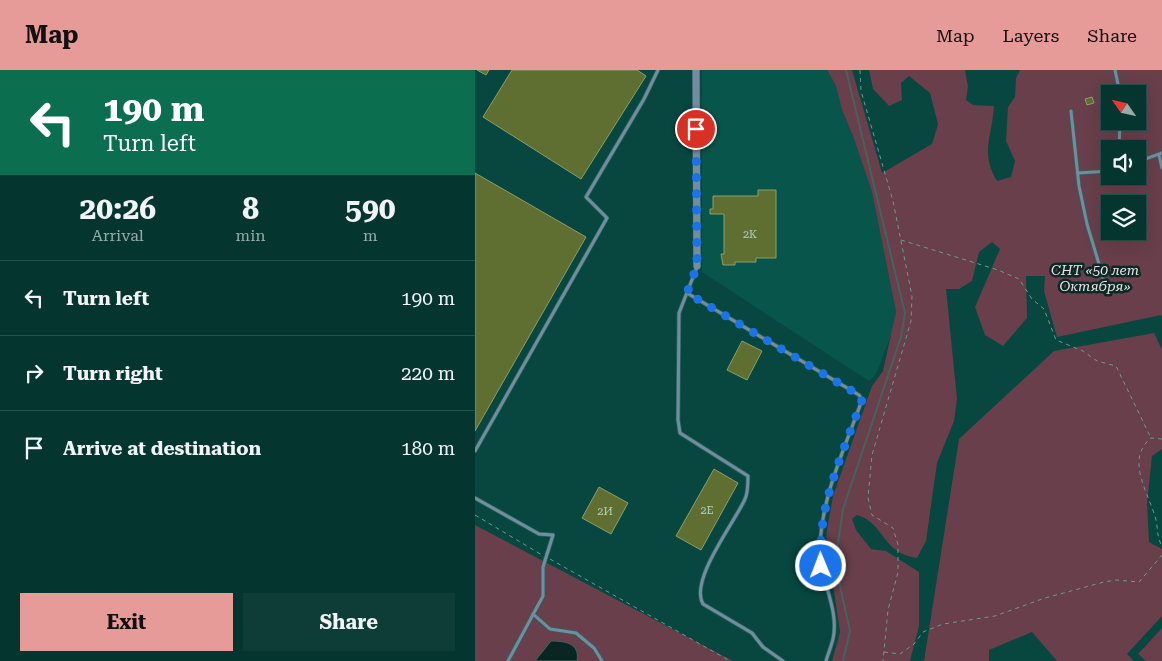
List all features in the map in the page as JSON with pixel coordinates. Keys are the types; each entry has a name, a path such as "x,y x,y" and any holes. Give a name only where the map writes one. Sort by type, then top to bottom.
{"street":[{"path":"696,70 697,266"}],"lane":[{"path":"475,451 607,218 586,197 644,99 658,70"},
{"path":"1115,70 1118,85"},
{"path":"1071,111 1078,173 1087,224 1107,294"},
{"path":"1146,159 1160,154 1162,168"},
{"path":"1078,173 1101,172"},
{"path":"697,266 679,313 678,420 681,433 748,476 746,498 713,554 700,590 700,600 703,604 752,633 763,647 783,661"},
{"path":"687,293 859,395 862,400 826,500 820,556 834,627 833,639 825,661"},
{"path":"475,498 539,534 553,535 543,567 543,596 508,661"},
{"path":"533,614 550,629 576,633 595,648 602,661"}],"path":[{"path":"860,70 861,91 885,169 912,296 911,321 872,455 868,498 872,515 893,528 898,545 898,572 888,610 883,661"},
{"path":"900,240 998,270 1019,279 1032,299 1044,309 1056,340 1083,351 1097,360 1116,366 1151,438"},
{"path":"1162,439 1151,438 1144,444 1141,451 1140,480 1156,520 1158,538 1162,546"},
{"path":"475,515 730,661"},
{"path":"884,652 900,654 914,644 923,632 943,624 995,616 1045,598 1104,582 1139,582 1162,555"}],"shaded area":[{"path":"702,70 827,70 836,86 842,110 872,192 896,312 893,330 876,374 869,381 702,272"},
{"path":"551,641 570,644 574,647 577,661 535,661"}],"green space":[{"name":"СНТ «50 лет Октября»","path":"827,70 852,70 882,173 932,144 938,124 930,93 909,76 901,83 902,100 889,106 873,89 869,70 965,70 968,86 966,100 973,105 994,106 988,153 989,162 997,181 1011,177 1015,161 1006,141 1008,107 1015,97 1016,78 1020,70 1162,70 1162,317 1161,315 1057,337 1044,291 1045,276 1026,276 1027,318 1003,346 985,335 975,307 1000,249 992,242 979,252 972,281 959,289 946,289 957,399 954,421 937,463 926,541 917,558 905,555 896,550 873,524 866,519 857,515 852,519 856,530 871,549 886,551 919,572 919,626 910,661 832,661 840,632 833,584 825,558 827,530 833,496 872,386 883,371 896,312 872,192 842,110 836,86"},
{"path":"1154,333 1162,350 1162,449 1152,456 1147,503 1149,542 1162,549 1162,616 1127,654 1134,661 1057,661 1032,632 989,650 989,661 924,661 959,439 1054,351"},
{"path":"475,525 733,661 475,661"},
{"path":"1162,628 1162,661 1146,661 1138,654"}],"building":[{"path":"477,70 489,70 486,75"},
{"path":"512,70 637,70 646,76 581,179 483,117"},
{"path":"1092,97 1094,103 1087,105 1085,99"},
{"path":"475,173 586,237 475,431"},
{"path":"758,190 776,190 776,258 756,258 756,262 735,262 735,265 723,265 721,254 724,254 724,214 710,214 710,209 713,209 713,196 758,196"},
{"path":"742,341 762,351 747,380 727,370"},
{"path":"714,469 738,483 701,550 676,536"},
{"path":"599,487 628,503 611,534 582,518"}],"waterway":[{"path":"843,661 850,631 835,564 843,509 901,337 905,313 846,70"}],"route":[{"path":"696,129 697,266 687,293 859,395 862,400 826,500 820,546 821,566"}]}
